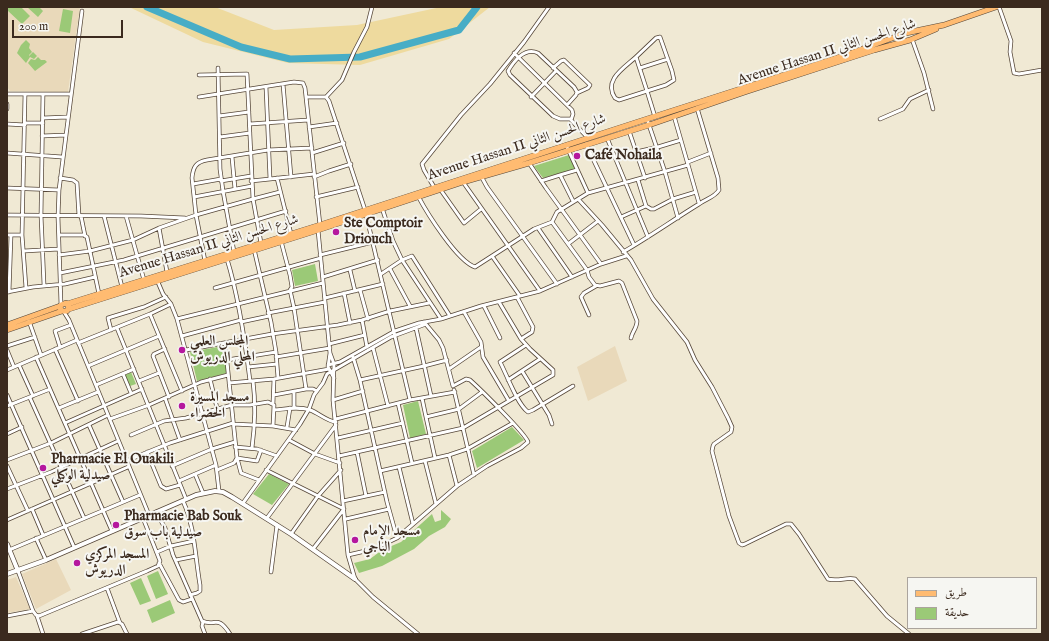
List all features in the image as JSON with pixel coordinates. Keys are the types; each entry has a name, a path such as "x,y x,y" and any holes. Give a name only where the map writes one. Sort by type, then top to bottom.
{"main road":[{"path":"944,25 998,7"},
{"name":"Avenue Hassan II شارع الحسن الثاني","path":"418,195 434,187 629,131 655,117 843,56 906,33 944,25"},
{"name":"Avenue Hassan II شارع الحسن الثاني","path":"567,148 588,138 674,116 874,50 912,39 944,25"},
{"path":"912,39 914,31"},
{"path":"906,33 912,39"},
{"name":"Avenue Hassan II شارع الحسن الثاني","path":"7,330 29,320 99,294 144,280 156,278 167,272 281,241 382,206 440,189 462,180"},
{"name":"Avenue Hassan II شارع الحسن الثاني","path":"64,307 226,256 261,243 319,227"},
{"name":"Avenue Hassan II شارع الحسن الثاني","path":"7,325 29,320"}],"street":[{"path":"306,97 326,97 342,80 367,27 372,7"},
{"path":"434,187 422,164 461,115 490,84 549,7"},
{"path":"998,7 1011,41 1010,52 1014,73 1019,74 1042,70"},
{"path":"82,11 67,117 59,190 58,235 61,295 77,342 110,419 148,516"},
{"path":"658,37 661,38 674,76 673,82 619,100 615,98 611,90 611,84 614,78 636,57 658,37"},
{"path":"912,39 934,109"},
{"path":"577,93 574,88 535,51 518,57 508,71 531,97 555,118 570,119 588,138"},
{"path":"514,54 567,105 573,112 570,119"},
{"path":"636,57 655,117"},
{"path":"531,97 560,61 564,60 590,85 588,88 577,93 567,105"},
{"path":"640,68 668,60"},
{"path":"218,68 221,180 234,252"},
{"path":"199,75 247,74 251,181 261,243"},
{"path":"199,98 283,84 298,82 304,84 312,148 329,346 335,370 333,400 346,519 348,555 355,579"},
{"path":"283,84 290,177"},
{"path":"266,87 270,179"},
{"path":"880,119 903,109 910,99 928,90"},
{"path":"7,94 70,94"},
{"path":"25,94 22,235 26,288"},
{"path":"43,94 41,215 44,285"},
{"path":"326,97 329,101 344,143 366,212 410,400"},
{"path":"7,104 7,109"},
{"path":"623,252 714,195 719,190 718,178 697,108"},
{"path":"219,116 249,112"},
{"path":"674,116 699,203"},
{"path":"43,118 67,117"},
{"path":"250,124 308,120"},
{"path":"648,122 658,147 678,218"},
{"path":"309,127 337,123"},
{"path":"7,124 43,124"},
{"path":"629,131 645,178"},
{"path":"220,137 250,133"},
{"path":"42,136 66,135"},
{"path":"607,138 648,237"},
{"path":"636,152 681,140"},
{"path":"312,153 344,143"},
{"path":"586,144 634,245"},
{"path":"205,261 194,197 193,172 196,164 202,161 268,150 312,148"},
{"path":"567,148 588,193"},
{"path":"7,153 62,157"},
{"path":"418,195 444,236 471,266 477,267 522,236 534,229 552,222 555,214 573,201 588,193 665,172 711,153"},
{"path":"232,157 235,189"},
{"path":"527,160 602,264"},
{"path":"251,181 314,176 351,164"},
{"path":"541,181 577,170"},
{"path":"480,175 487,187 557,284"},
{"path":"560,175 573,201"},
{"path":"193,184 251,176"},
{"path":"60,178 73,180 77,183 80,216 90,251 99,294"},
{"path":"277,178 291,234"},
{"path":"462,180 540,291"},
{"path":"638,180 646,206 651,209 654,209 673,199 696,192"},
{"path":"194,197 252,186"},
{"path":"316,197 358,187"},
{"path":"7,188 59,190"},
{"path":"440,189 464,224 482,209"},
{"path":"59,255 90,251 133,240 159,228 196,215 280,192"},
{"path":"578,199 631,260 653,299 687,342 695,360 712,387 731,424 731,432 714,444 712,451 729,516 739,543 742,545 745,544 786,524 790,524 799,534 828,579 855,579 887,616 909,634"},
{"path":"382,206 393,241 402,260 441,319"},
{"path":"621,217 646,206"},
{"path":"60,273 137,257 230,227 286,211"},
{"path":"7,215 187,218"},
{"path":"104,216 122,287"},
{"path":"126,216 144,280"},
{"path":"568,244 598,221"},
{"path":"552,222 587,270 589,277 596,286"},
{"path":"159,228 167,272"},
{"path":"538,228 572,277"},
{"path":"58,235 79,234 86,236"},
{"path":"22,235 9,235 8,292 44,285 60,283 65,284 95,277"},
{"path":"281,241 292,287 290,290 306,389"},
{"path":"214,288 288,268 373,242"},
{"path":"24,251 59,249"},
{"path":"254,249 276,352 277,364 273,403 273,426"},
{"path":"226,256 241,321 248,367 256,404 252,448"},
{"path":"381,274 402,260 412,256 450,316"},
{"path":"492,256 518,296 533,327 532,332 522,339"},
{"path":"328,365 334,364 395,333 424,323 540,291 587,270 626,256"},
{"path":"323,277 350,270 378,260"},
{"path":"390,269 410,306"},
{"path":"350,270 355,291"},
{"path":"156,278 163,294 171,304 177,319 216,465 219,491"},
{"path":"589,315 581,297 584,293 596,286 619,281 622,283 637,321 631,338"},
{"path":"177,319 323,283"},
{"path":"182,336 383,284"},
{"path":"360,290 368,319"},
{"path":"344,293 350,323"},
{"path":"111,330 108,318 144,307 166,297"},
{"path":"339,456 463,428 550,378 554,374 553,370 526,345 499,302"},
{"path":"186,350 272,334 350,323 368,319 390,311 429,303"},
{"path":"7,370 60,347 117,328 171,304"},
{"path":"484,306 500,338"},
{"path":"464,312 481,342 483,357 509,401"},
{"path":"150,314 182,391"},
{"path":"29,320 41,355"},
{"path":"362,320 367,347"},
{"path":"229,383 276,379 303,373 335,370 373,348 395,333 416,328 424,323"},
{"path":"424,323 441,343 447,360 474,475"},
{"path":"60,347 55,331 71,325"},
{"path":"117,328 180,483 190,519 201,589 198,593 190,595"},
{"path":"416,328 431,396"},
{"path":"276,358 329,346 365,335"},
{"path":"88,366 160,336"},
{"path":"7,346 35,337"},
{"path":"225,343 237,458 241,473 259,480"},
{"path":"526,345 500,362 523,407 528,412 573,386"},
{"path":"449,369 481,347"},
{"path":"373,348 388,406"},
{"path":"56,349 78,401"},
{"path":"165,349 153,355 180,440"},
{"path":"7,350 14,367"},
{"path":"227,360 276,352"},
{"path":"330,353 328,365 334,378"},
{"path":"352,354 363,391 380,471 397,538"},
{"path":"36,358 112,531"},
{"path":"508,380 540,359"},
{"path":"360,380 447,360"},
{"path":"248,367 277,364"},
{"path":"19,365 84,518"},
{"path":"96,385 134,369"},
{"path":"243,503 296,430 309,410 316,391 323,383 330,370"},
{"path":"522,371 549,416 552,424"},
{"path":"139,381 159,373"},
{"path":"123,374 131,393"},
{"path":"110,419 149,405 210,379 228,375"},
{"path":"210,379 217,408"},
{"path":"348,555 374,549 397,538 457,486 528,442 513,423 468,380 462,381 453,386"},
{"path":"7,406 50,389"},
{"path":"65,423 142,389"},
{"path":"274,395 306,389 313,389 316,391"},
{"path":"287,427 292,408 294,391"},
{"path":"333,400 363,391"},
{"path":"59,408 98,392"},
{"path":"274,410 292,408 309,410 328,420 336,422 367,411 398,403 455,392"},
{"path":"426,417 459,409 482,392"},
{"path":"7,394 74,547"},
{"path":"422,398 435,458"},
{"path":"131,434 156,424 202,414 217,408 264,402 273,403"},
{"path":"398,403 412,464"},
{"path":"7,460 51,443 108,415"},
{"path":"267,518 315,454 336,422"},
{"path":"338,438 403,423"},
{"path":"380,471 449,455 467,449 513,423"},
{"path":"126,461 165,445 233,424 287,427 296,430"},
{"path":"89,425 123,502"},
{"path":"7,434 22,428"},
{"path":"289,440 315,454 340,463"},
{"path":"7,489 43,476 118,441"},
{"path":"172,466 212,449 235,442"},
{"path":"235,447 252,448 277,456"},
{"path":"237,458 257,462 261,450"},
{"path":"147,452 161,486 166,490 195,474 216,465"},
{"path":"357,452 366,496"},
{"path":"449,455 457,486"},
{"path":"217,470 234,462 237,458"},
{"path":"425,461 436,504"},
{"path":"7,466 28,510"},
{"path":"399,466 413,524"},
{"path":"7,520 128,467"},
{"path":"266,470 344,509"},
{"path":"291,534 318,496 341,470"},
{"path":"195,474 203,493"},
{"path":"7,574 46,560 184,500 203,493 219,491 243,503 267,518 355,579 373,597 418,634"},
{"path":"343,501 385,492"},
{"path":"9,550 140,495"},
{"path":"32,509 44,535"},
{"path":"313,549 344,509"},
{"path":"346,519 389,509"},
{"path":"156,512 165,528 190,595 203,622 202,626 205,634"},
{"path":"143,518 157,552 160,561 159,563 179,600 183,602 192,599"},
{"path":"271,572 277,525"},
{"path":"36,538 46,560"},
{"path":"157,552 171,546 194,541"},
{"path":"7,544 43,634"},
{"path":"176,560 196,556"},
{"path":"37,616 42,616 154,568 159,563"},
{"path":"107,588 120,623 127,634"},
{"path":"7,616 33,611"},
{"path":"82,634 115,622 120,623"},
{"path":"203,622 220,622 230,634"}],"shaded area":[{"path":"7,7 80,7 68,92 10,91 7,87"},
{"path":"615,346 627,381 588,401 577,367"},
{"path":"56,559 71,590 36,609 22,574"},
{"path":"16,577 30,609 7,613 7,580"}],"green space":[{"path":"8,7 21,7 30,16 22,24 7,10"},
{"path":"27,7 39,7 43,11 38,17"},
{"path":"63,9 73,11 70,33 59,31"},
{"path":"26,40 30,44 29,48 32,52 29,56 33,52 37,56 34,59 30,57 26,63 17,53 21,45"},
{"path":"38,57 47,62 35,71 28,63 31,59 35,60"},
{"path":"569,155 575,169 543,178 534,166"},
{"path":"315,264 318,281 295,286 292,270"},
{"path":"223,346 227,373 197,381 190,352"},
{"path":"131,372 136,384 130,386 125,375"},
{"path":"418,401 426,434 410,438 403,405"},
{"path":"512,427 524,440 477,468 472,451"},
{"path":"269,474 289,484 272,505 253,494"},
{"path":"441,510 451,519 445,527 429,536 414,549 382,566 359,573 354,563 370,559 382,550 401,542 432,514 435,522 441,520"},
{"path":"158,571 168,594 156,599 147,576"},
{"path":"141,578 151,601 140,605 130,583"},
{"path":"170,600 175,613 152,623 147,610"}],"sand":[{"path":"129,7 215,7 274,30 357,25 441,7 490,7 449,39 360,65 288,63 203,42"}],"waterway":[{"path":"147,7 241,47 290,59 360,57 459,30 477,7"}],"place":[{"name":"Café Nohaila","path":"577,156"},
{"name":"Ste Comptoir Driouch","path":"336,232"},
{"name":"المجلس العلمي المحلي الدريوش","path":"182,350"},
{"name":"مسجد المسيرة الخضراء","path":"182,406"},
{"name":"Pharmacie El Ouakili صيدلية الوكيلي","path":"43,468"},
{"name":"Pharmacie Bab Souk صيدلية باب سوق","path":"116,525"},
{"name":"مسجد الإمام الباجي","path":"355,540"},
{"name":"المسجد المركزي الدريوش","path":"77,563"}]}
